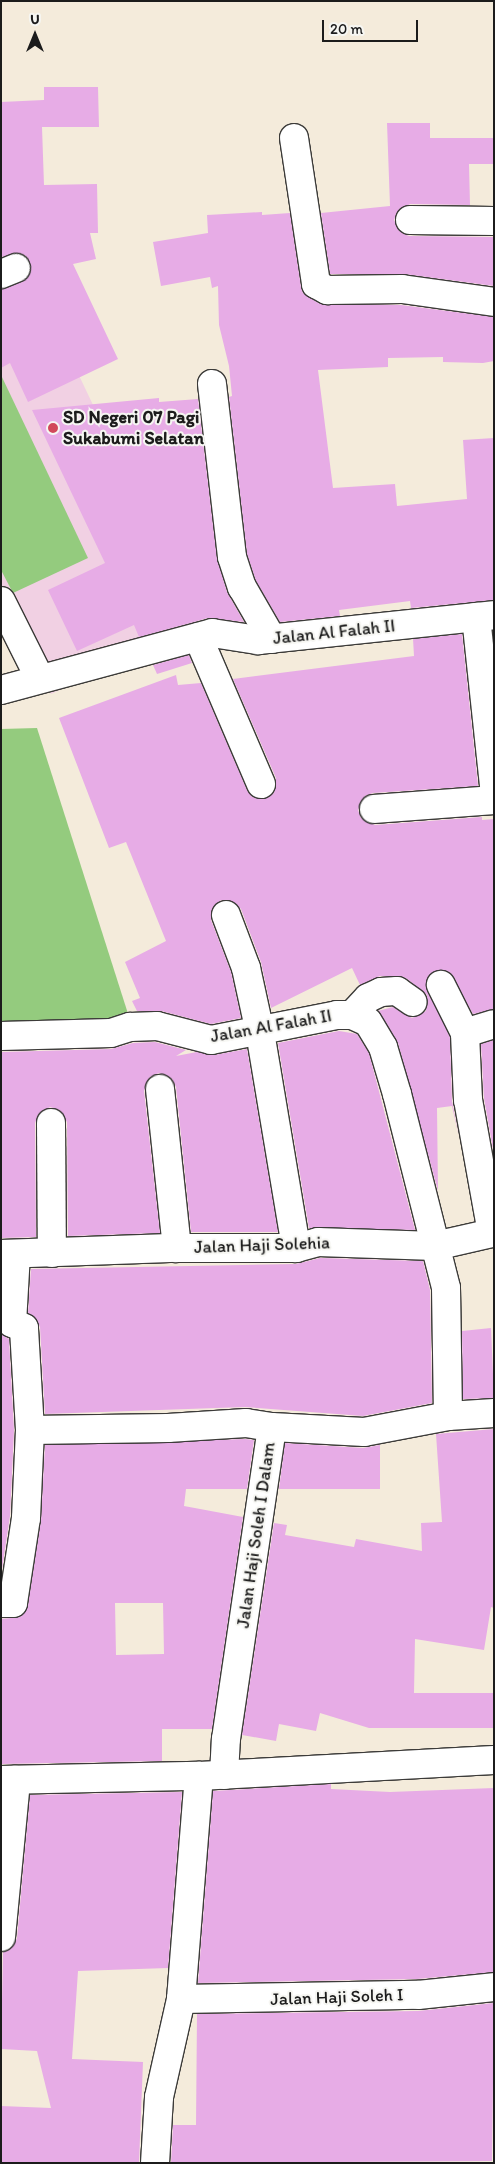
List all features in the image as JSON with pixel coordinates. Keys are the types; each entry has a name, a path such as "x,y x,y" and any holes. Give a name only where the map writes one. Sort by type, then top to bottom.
{"street":[{"path":"294,138 316,284 327,290 402,289 494,302"},
{"path":"410,220 494,221"},
{"path":"212,384 232,557 242,587 272,639"},
{"path":"1,601 19,685"},
{"path":"485,616 494,786"},
{"name":"Jalan Al Falah II","path":"19,685 212,633 258,640 485,616"},
{"path":"198,637 261,784"},
{"path":"374,809 494,800"},
{"path":"226,915 246,968 260,1032 296,1248"},
{"path":"441,985 465,1033 494,1024"},
{"path":"352,1015 368,998 381,992 397,991 413,1002"},
{"name":"Jalan Al Falah II","path":"1,1036 111,1033 130,1027 157,1026 210,1040 260,1032 288,1022 352,1015 368,1022 383,1047 446,1288 448,1416"},
{"name":"Jalan Haji Solehia","path":"9,1254 177,1248 296,1248 318,1242 435,1246 492,1233 468,1100 465,1033"},
{"path":"160,1089 177,1248"},
{"path":"51,1123 52,1252"},
{"path":"1,1603 13,1603 26,1518 30,1430 24,1328 12,1323 9,1254"},
{"name":"Jalan Haji Soleh I Dalam","path":"212,1776 226,1738 272,1427 364,1432 448,1416 494,1413"},
{"path":"30,1430 168,1428 246,1423 272,1427"},
{"path":"1,1937 8,1780 212,1776 494,1760"},
{"path":"155,2163 159,2097 181,2000 212,1776"},
{"name":"Jalan Haji Soleh I","path":"181,2000 418,1995 494,1987"}],"shaded area":[{"name":"SD Negeri 07 Pagi Sukabumi Selatan","path":"22,256 198,625 51,694 1,591 1,266"}],"green space":[{"path":"1,375 88,558 13,593 1,570"},
{"path":"37,728 130,1020 1,1025 1,729"}],"building":[{"path":"44,87 98,87 99,127 42,127 44,185 97,184 98,233 90,233 96,259 73,264 118,359 28,402 10,363 1,368 1,289 22,282 31,270 26,256 19,253 1,257 1,102 44,100"},
{"path":"387,123 430,123 430,138 494,138 494,164 469,164 470,205 410,204 397,212 394,220 402,233 409,236 494,237 494,286 404,274 330,274 321,213 390,206"},
{"path":"262,212 262,215 290,213 301,287 303,293 320,304 401,305 494,317 494,361 483,363 443,362 443,357 388,358 388,367 318,370 333,488 395,484 397,506 467,499 463,440 494,438 494,600 411,608 410,601 339,610 340,616 280,622 256,581 247,554 229,397 232,396 229,366 219,325 218,286 212,288 210,277 161,286 153,242 208,233 207,215"},
{"path":"159,398 159,402 198,399 217,559 227,592 244,622 208,618 139,637 134,625 77,651 48,590 105,563 32,410"},
{"path":"462,634 478,786 373,793 365,796 358,810 361,818 375,825 482,817 482,820 494,819 494,1009 473,1014 449,972 434,971 426,984 450,1037 452,1101 459,1137 452,1106 437,1108 438,1191 398,1043 378,1011 393,1007 412,1018 426,1011 427,995 406,978 380,976 360,985 352,968 271,1008 261,962 241,909 235,903 221,900 214,906 211,920 231,972 241,1018 211,1024 161,1011 137,1011 132,1001 140,998 125,962 166,941 126,842 109,848 59,718 176,675 178,685 201,683 247,790 252,797 267,798 274,793 276,778 233,679 414,656 413,639"},
{"path":"189,655 192,663 157,674 153,665"},
{"path":"339,1031 357,1034 369,1053 415,1230 309,1228 278,1043"},
{"path":"494,1040 494,1155 484,1098 481,1044"},
{"path":"155,1042 186,1050 176,1056 197,1052 214,1055 247,1049 278,1232 191,1232 176,1087 172,1079 159,1073 150,1077 144,1091 160,1233 68,1236 67,1122 59,1110 50,1107 38,1115 35,1123 36,1237 1,1238 1,1052 111,1049 133,1043"},
{"path":"320,1258 423,1261 430,1290 432,1403 363,1416 245,1407 45,1414 40,1327 36,1319 28,1313 31,1269 296,1264"},
{"path":"491,1328 494,1398 463,1399 462,1331"},
{"path":"1,1334 9,1339 14,1430 10,1516 1,1576"},
{"path":"494,1429 494,1608 491,1607 484,1650 415,1639 414,1693 494,1693 494,1728 369,1728 320,1713 316,1731 279,1724 276,1741 242,1735 274,1523 287,1525 285,1535 354,1547 356,1539 422,1551 421,1523 442,1522 436,1434"},
{"path":"254,1440 247,1489 186,1489 184,1506 243,1517 212,1729 162,1729 162,1761 1,1764 1,1619 20,1617 28,1605 41,1520 45,1445","holes":["115,1603 163,1603 164,1654 116,1655"]},
{"path":"285,1443 363,1448 380,1445 380,1489 279,1489"},
{"path":"331,1784 331,1789 390,1792 494,1788 494,1972 417,1979 198,1983 213,1791"},
{"path":"182,1792 168,1968 78,1971 72,2059 143,2062 139,2163 1,2163 1,2106 51,2108 37,2051 1,2049 3,1952 13,1946 17,1938 30,1795"},
{"path":"494,2003 492,2161 171,2163 173,2125 196,2125 197,2014 418,2011"}],"place":[{"name":"SD Negeri 07 Pagi Sukabumi Selatan","path":"53,428"}]}
